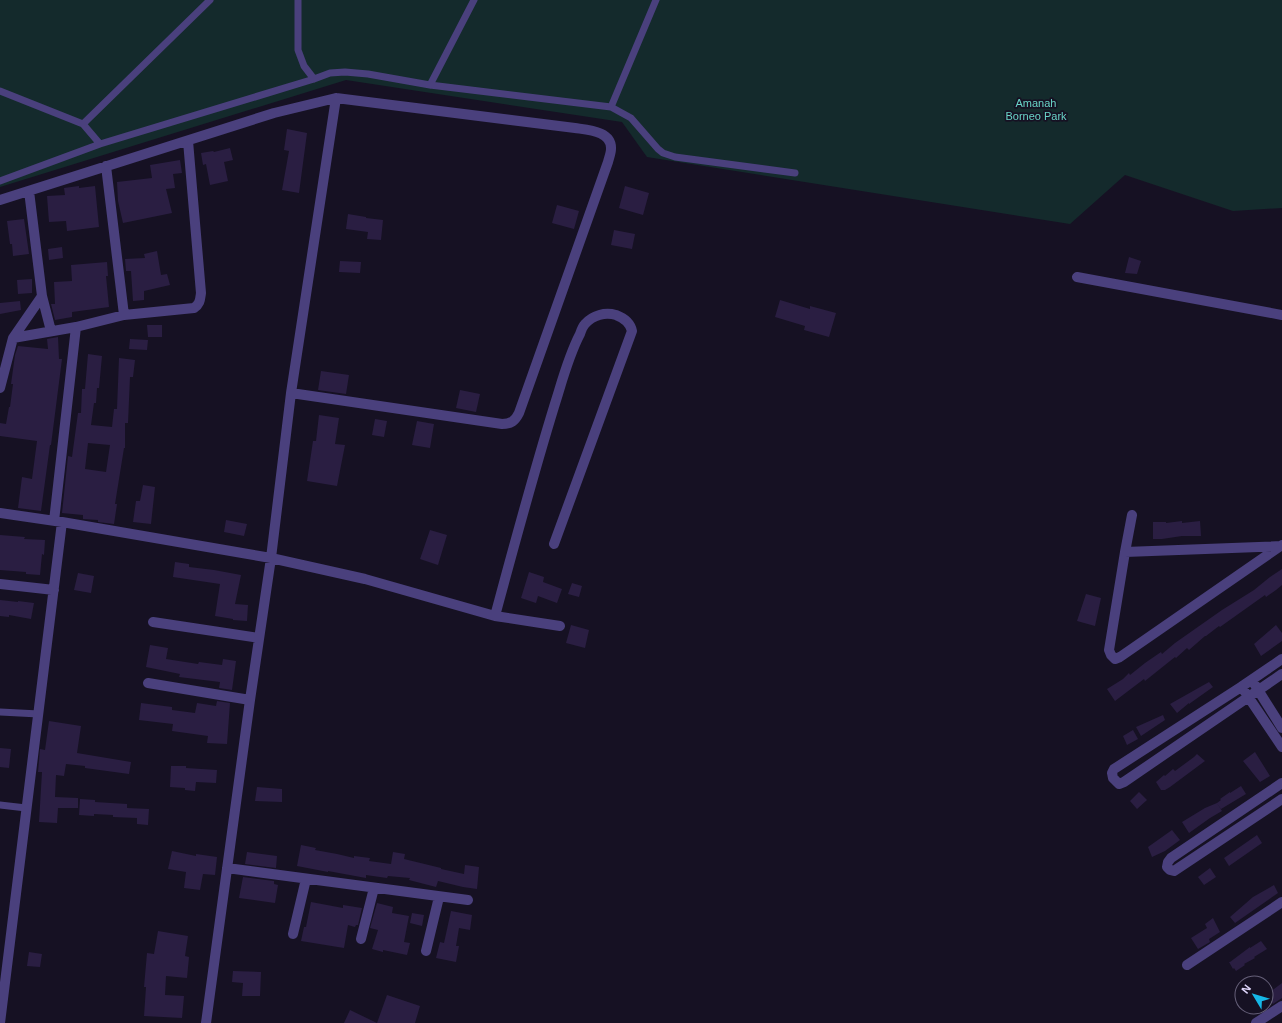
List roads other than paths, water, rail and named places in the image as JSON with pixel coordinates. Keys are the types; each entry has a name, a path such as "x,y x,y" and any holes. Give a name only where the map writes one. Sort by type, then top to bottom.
{"street":[{"path":"206,1023 270,558 291,393 336,98"},
{"path":"0,200 274,113 336,98 593,131 602,134 607,139 611,150 608,162 516,420 509,424 502,424 291,393"},
{"path":"13,338 76,327 124,315 194,308 198,305 201,293 188,140"},
{"path":"106,166 124,315"},
{"path":"28,190 42,296 51,331"},
{"path":"1077,277 1282,316"},
{"path":"0,388 13,338 42,296"},
{"path":"495,616 546,430 575,343 585,324 596,316 606,313 615,315 625,319 631,324 632,330 554,544"},
{"path":"0,1023 54,590 58,521 76,327"},
{"path":"0,513 58,521 270,558 365,580 495,616 560,626"},
{"path":"1132,515 1109,650 1115,659 1282,546"},
{"path":"1125,552 1282,546"},
{"path":"0,584 54,590"},
{"path":"153,622 259,638"},
{"path":"1282,659 1114,769 1112,773 1113,778 1119,784 1124,782 1282,674"},
{"path":"1251,680 1282,728"},
{"path":"148,682 250,700"},
{"path":"1241,687 1282,747"},
{"path":"1282,784 1171,858 1167,867 1174,871 1282,799"},
{"path":"227,868 468,900"},
{"path":"293,934 306,879"},
{"path":"361,939 374,888"},
{"path":"426,951 439,897"},
{"path":"1187,965 1282,902"},
{"path":"1256,1023 1282,1006"}],"lane":[{"path":"83,124 210,0"},
{"path":"298,0 298,50 304,66 314,80"},
{"path":"430,85 474,0"},
{"path":"611,107 656,0"},
{"path":"0,181 100,144 314,80 330,73 345,72 368,74 430,85 611,107 631,118 663,153 675,157 795,173"},
{"path":"0,91 83,124 100,144"},
{"path":"0,712 39,714"},
{"path":"0,806 26,808"}],"park label":[{"name":"Amanah Borneo Park","path":"1036,109"}]}
